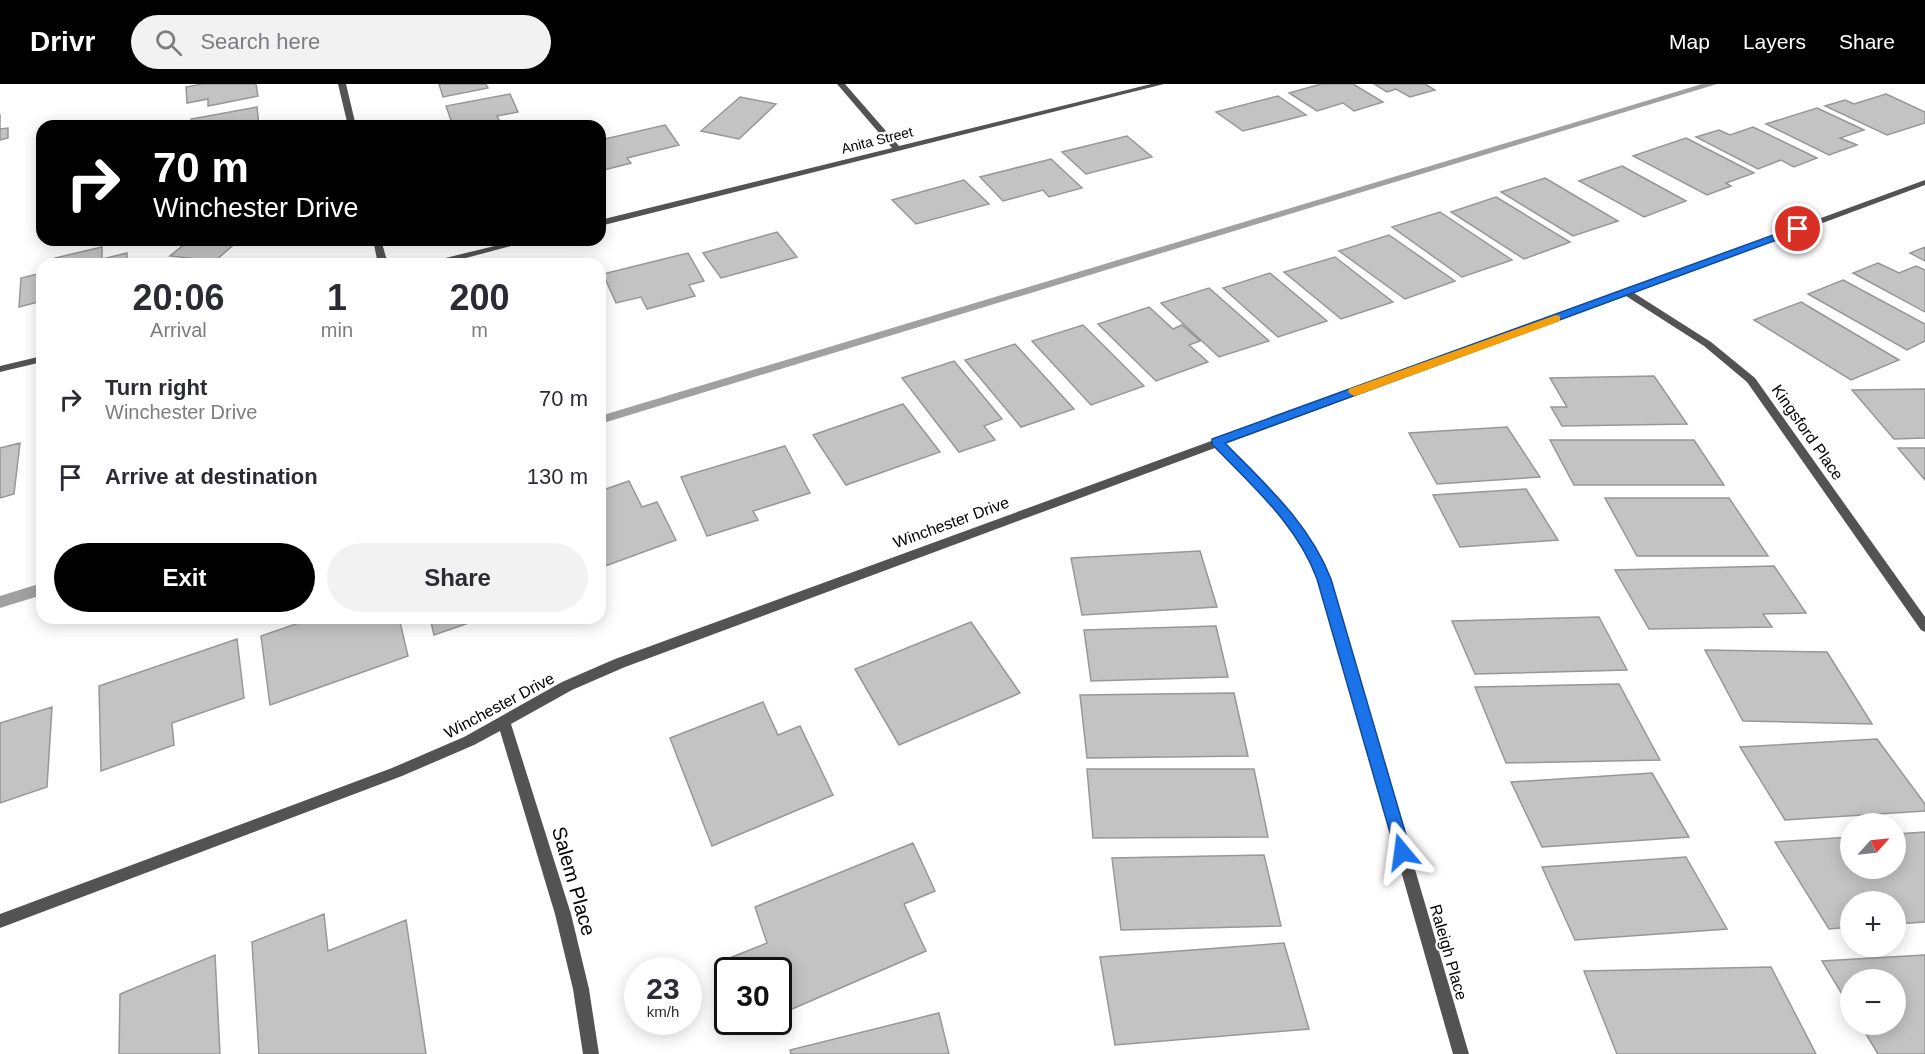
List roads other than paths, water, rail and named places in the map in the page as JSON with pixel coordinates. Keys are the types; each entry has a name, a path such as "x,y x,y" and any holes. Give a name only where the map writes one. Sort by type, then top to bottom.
{"street":[{"path":"342,84 351,120"},
{"path":"841,84 897,149"},
{"name":"Anita Street","path":"606,222 1160,84"},
{"name":"Winchester Drive","path":"0,921 398,772 470,741 567,686 620,663 1925,182"},
{"path":"456,258 506,246"},
{"name":"Kingsford Place","path":"1628,293 1735,363 1751,380 1925,627"},
{"path":"0,369 36,360"},
{"name":"Raleigh Place","path":"1216,442 1277,504 1301,533 1315,555 1324,579 1461,1054"},
{"name":"Salem Place","path":"504,723 563,914 581,989 591,1054"}],"waterway":[{"path":"606,418 1712,84"},
{"path":"0,602 36,591"}]}
